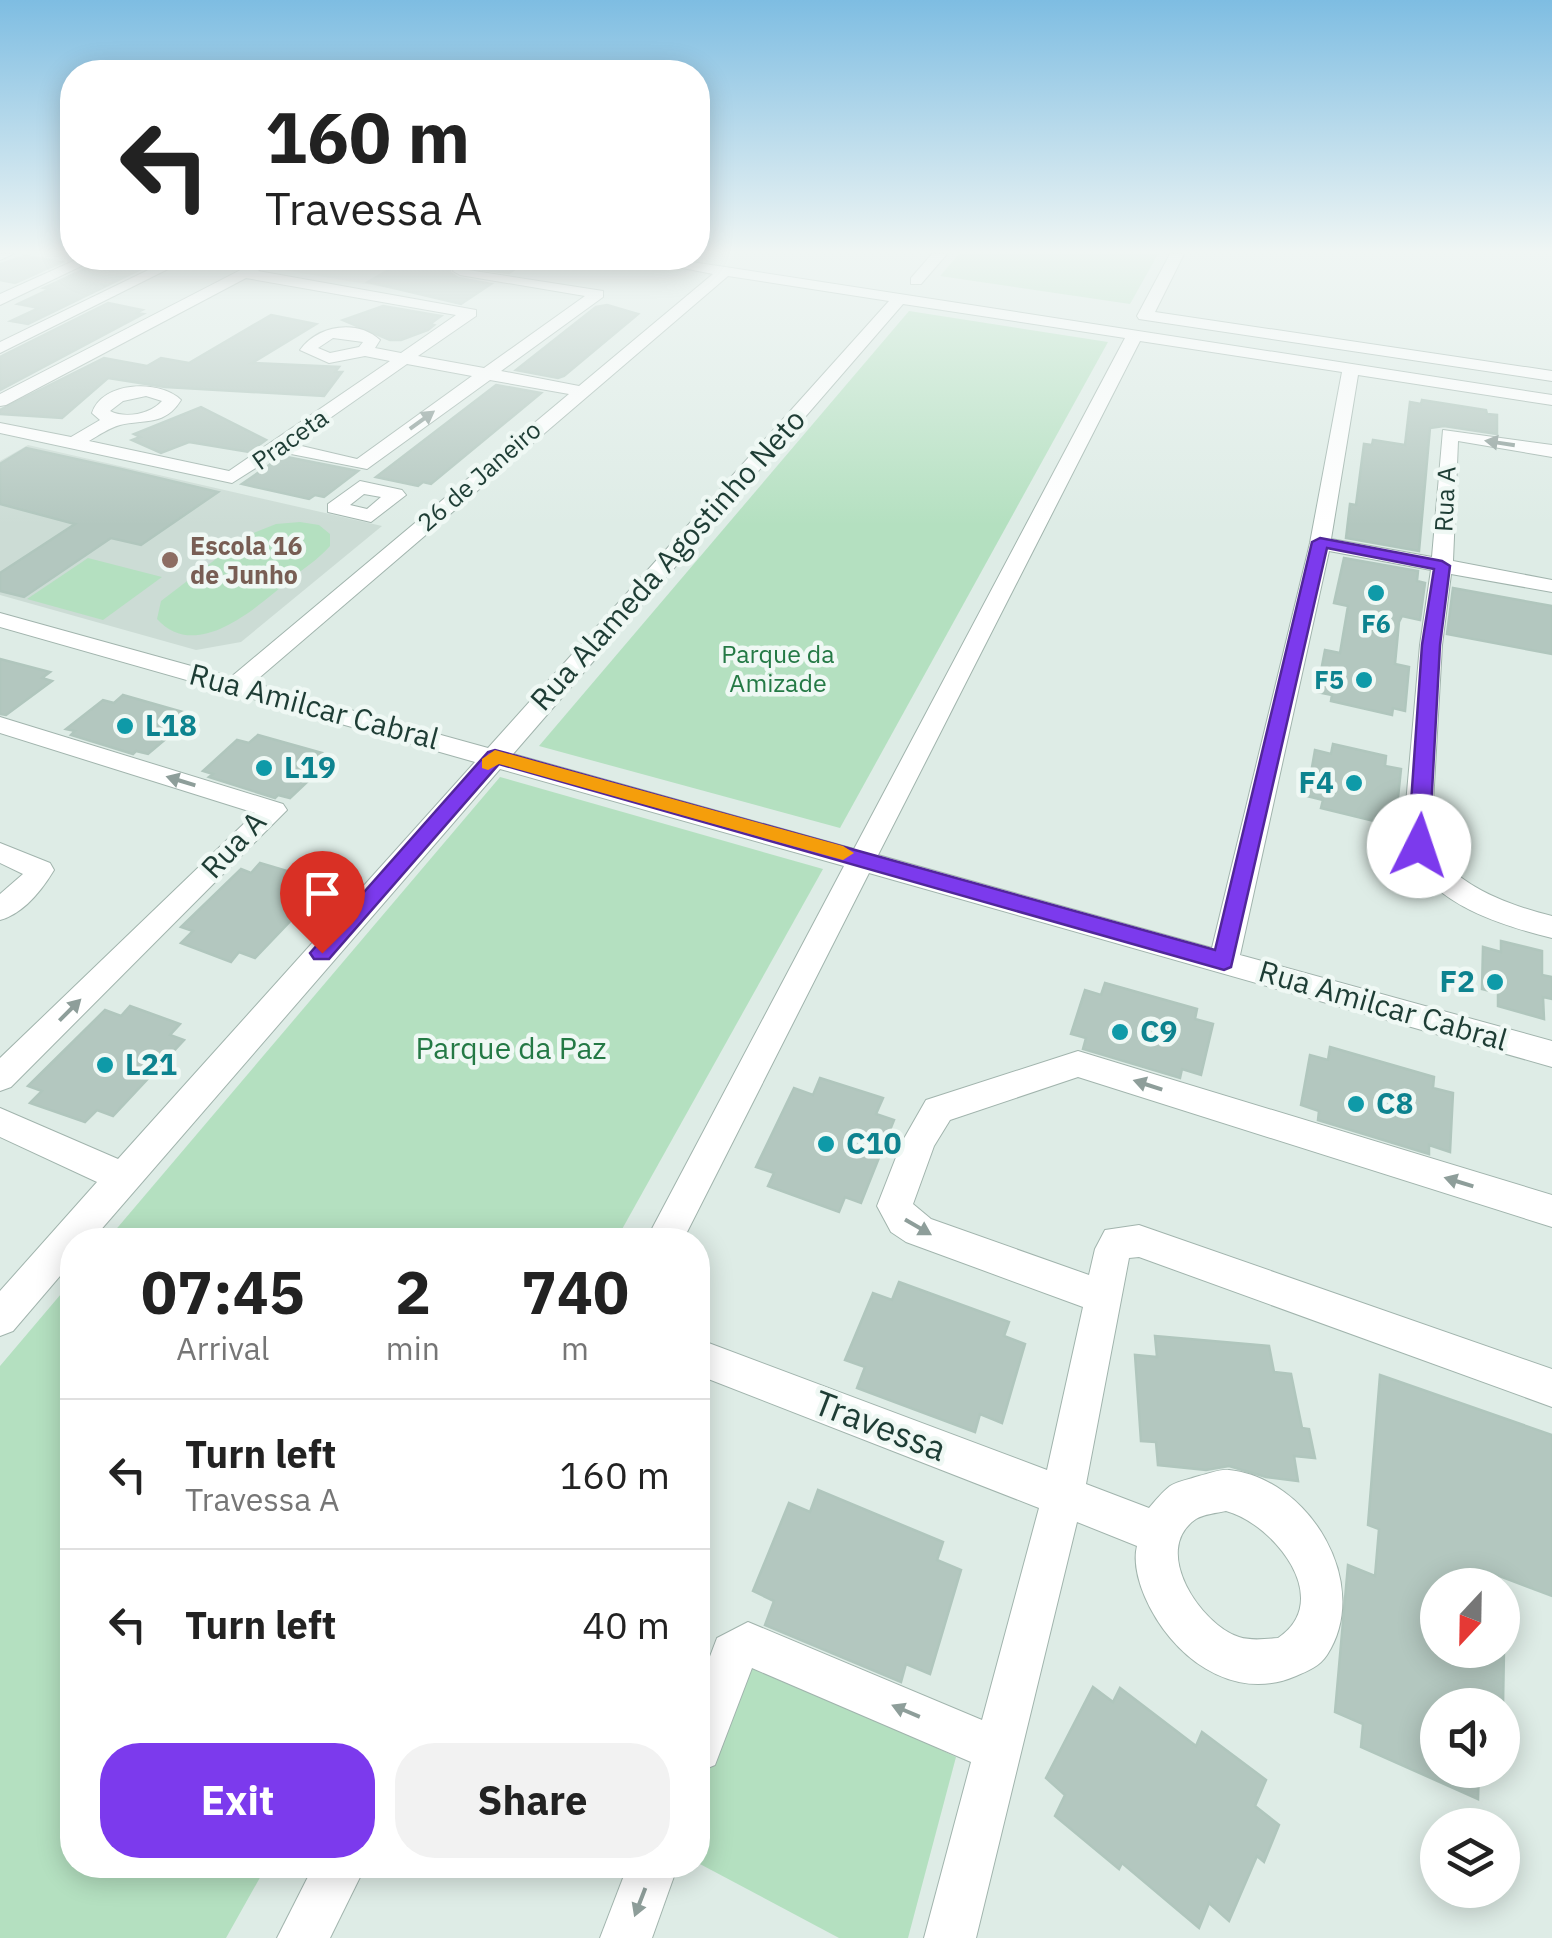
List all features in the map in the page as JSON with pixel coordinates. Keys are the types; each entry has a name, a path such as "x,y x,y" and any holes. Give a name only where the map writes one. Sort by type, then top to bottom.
{"street":[{"path":"85,344 102,348"},
{"path":"0,401 109,344"},
{"name":"Praceta","path":"0,428 226,477 239,474 427,344"},
{"path":"279,446 360,464 528,344"},
{"name":"26 de Janeiro","path":"236,685 635,344"},
{"name":"Rua Alameda Agostinho Neto","path":"80,1228 854,344"},
{"path":"670,1228 1123,344"},
{"path":"1242,344 1350,368 1552,400"},
{"path":"1313,344 1552,376"},
{"path":"366,352 578,391"},
{"path":"1224,961 1320,542 1350,368"},
{"path":"73,444 112,420"},
{"path":"0,447 24,433"},
{"name":"Rua A","path":"1552,451 1449,434 1419,846 1448,880 1476,903 1498,914 1552,927"},
{"path":"360,464 360,487"},
{"path":"1320,542 1552,586"},
{"name":"Rua Amilcar Cabral","path":"0,620 863,858 1552,1054"},
{"name":"Rua A","path":"0,725 274,810 0,1078"},
{"path":"0,852 40,870 0,910"},
{"path":"1104,1297 919,1231 904,1221 895,1206 897,1192 925,1128 938,1110 1060,1066 1078,1064 1552,1210"},
{"path":"0,1122 124,1178"},
{"path":"950,1938 1063,1494 1113,1249 1118,1242 1132,1239 1552,1388"},
{"name":"Rua Alameda Agostinho Neto","path":"0,1318 60,1250"},
{"name":"Travessa","path":"710,1362 1063,1494 1158,1534"},
{"path":"710,1716 733,1654 748,1644 996,1749"},
{"path":"304,1938 334,1878"},
{"path":"626,1938 648,1878"}],"shaded area":[{"name":"Escola 16 de Junho","path":"28,445 382,526 241,642 196,650 0,595 0,461"}],"green space":[{"name":"Parque da Amizade","path":"881,344 1107,344 840,828 539,746"},
{"path":"276,524 319,525 330,534 330,546 260,605 207,633 173,631 157,619 161,601 246,536"},
{"path":"88,558 162,577 103,620 27,599"},
{"name":"Parque da Paz","path":"500,777 823,869 623,1228 117,1228"},
{"path":"60,1295 60,1878 260,1878 226,1938 0,1938 0,1366"},
{"path":"748,1658 956,1757 908,1938 839,1938 710,1869 710,1760"}],"building":[{"path":"25,344 86,344 0,390 0,357"},
{"path":"221,344 282,344 252,363 339,367 335,372 342,372 324,396 165,387 108,378 62,418 0,414 0,410 104,358 147,366 161,358 189,363"},
{"path":"548,344 602,344 558,378 516,370"},
{"path":"496,385 541,393 431,484 423,482 418,486 376,477"},
{"path":"1422,400 1486,410 1487,414 1497,415 1497,434 1444,426 1430,428 1419,551 1346,538 1350,504 1356,505 1364,444 1372,445 1373,440 1405,445 1410,402 1421,404"},
{"path":"201,407 266,440 249,452 189,442 161,453 132,440 140,437 134,434"},
{"path":"26,448 218,492 141,545 111,538 24,597 0,591 0,573 75,524 0,504 0,464"},
{"path":"282,456 358,471 324,497 315,495 309,499 242,484"},
{"path":"1344,558 1418,571 1417,581 1425,583 1420,620 1402,616 1399,622 1395,664 1409,667 1405,711 1393,708 1392,715 1331,701 1332,695 1317,692 1325,650 1340,653 1348,606 1334,603"},
{"path":"1453,588 1552,606 1552,654 1447,634"},
{"path":"0,659 50,672 42,678 52,681 6,715 0,714"},
{"name":"L18","path":"123,695 183,712 176,718 187,721 148,754 133,754 71,735 75,731 66,729 103,700 114,703"},
{"name":"L19","path":"258,735 322,753 316,760 327,763 290,798 275,798 209,777 213,774 203,771 237,740 249,743"},
{"name":"F4","path":"1333,744 1386,756 1385,766 1401,769 1396,817 1383,814 1382,823 1321,808 1323,800 1307,796 1315,750 1331,754"},
{"path":"260,863 311,878 302,887 318,892 255,958 239,952 231,962 181,943 193,931 181,927 241,869 251,873"},
{"name":"F2","path":"1501,941 1542,951 1542,975 1552,977 1552,999 1543,997 1544,1019 1498,1006 1498,993 1482,989 1483,947 1501,952"},
{"name":"C9","path":"1105,983 1197,1009 1195,1019 1213,1024 1201,1075 1182,1069 1180,1078 1083,1049 1086,1038 1071,1034 1085,990 1101,995"},
{"name":"L21","path":"130,1006 180,1024 170,1035 184,1040 113,1116 97,1110 85,1122 30,1103 42,1091 28,1086 105,1010 121,1016"},
{"name":"C8","path":"1330,1047 1434,1077 1433,1088 1453,1093 1450,1152 1429,1145 1429,1154 1318,1120 1319,1111 1301,1105 1310,1055 1328,1060"},
{"name":"C10","path":"820,1078 883,1098 876,1114 894,1120 861,1203 845,1197 839,1212 768,1186 774,1173 756,1167 794,1088 813,1095"},
{"path":"899,1282 1009,1322 1004,1336 1025,1344 1002,1423 980,1414 975,1432 857,1388 865,1367 845,1360 873,1293 892,1300"},
{"path":"1155,1336 1269,1346 1274,1372 1291,1374 1302,1428 1309,1429 1315,1458 1294,1456 1298,1481 1229,1466 1206,1470 1158,1465 1156,1442 1141,1441 1135,1355 1157,1357"},
{"path":"1380,1375 1552,1435 1552,1596 1520,1584 1520,1568 1420,1568 1420,1668 1504,1668 1503,1688 1420,1688 1420,1773 1361,1747 1363,1724 1335,1712 1348,1565 1375,1576 1379,1529 1368,1525"},
{"path":"818,1490 943,1542 937,1560 961,1570 930,1674 906,1664 901,1682 765,1625 774,1601 753,1591 789,1503 810,1512"},
{"path":"1093,1687 1113,1702 1120,1688 1196,1746 1202,1732 1266,1780 1255,1806 1279,1825 1264,1862 1257,1856 1229,1921 1209,1903 1199,1928 1122,1863 1119,1869 1055,1816 1065,1795 1046,1778"},
{"path":"1453,1788 1478,1788 1478,1799"}],"slow traffic":[{"path":"488,764 495,756 843,853"}],"place":[{"name":"Escola 16 de Junho","path":"170,560"},
{"name":"F6","path":"1376,593"},
{"name":"F5","path":"1364,680"},
{"name":"L18","path":"125,726"},
{"name":"L19","path":"264,768"},
{"name":"F4","path":"1354,783"},
{"name":"F2","path":"1495,982"},
{"name":"C9","path":"1120,1032"},
{"name":"L21","path":"105,1065"},
{"name":"C8","path":"1356,1104"},
{"name":"C10","path":"826,1144"}],"route":[{"path":"322,953 495,756 1224,961 1320,542 1442,566 1431,645 1419,846"}]}
